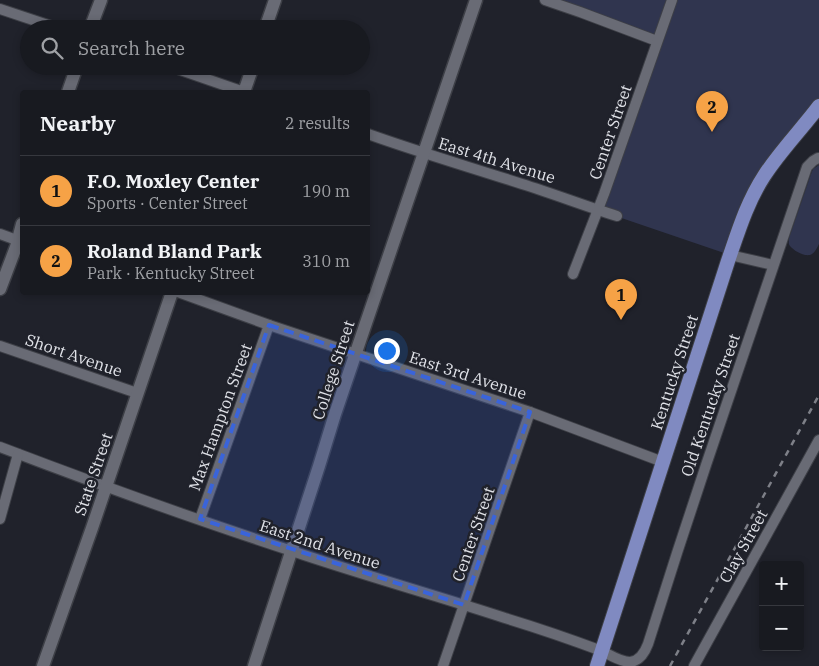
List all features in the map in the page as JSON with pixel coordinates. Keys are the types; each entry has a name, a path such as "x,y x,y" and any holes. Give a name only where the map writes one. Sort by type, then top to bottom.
{"main road":[{"name":"Kentucky Street","path":"597,666 730,255 746,211 762,180 779,155 819,106"}],"street":[{"path":"93,20 101,0"},
{"path":"268,20 275,0"},
{"name":"College Street","path":"254,666 355,353 476,0"},
{"path":"545,0 657,41"},
{"name":"Center Street","path":"573,274 598,210 672,0"},
{"path":"0,9 33,20"},
{"path":"69,90 74,75"},
{"path":"195,75 238,90"},
{"path":"245,90 250,75"},
{"name":"East 4th Avenue","path":"370,135 617,216"},
{"name":"Old Kentucky Street","path":"633,661 644,653 651,637 680,544 807,167 818,158"},
{"path":"0,234 20,241 0,289"},
{"path":"730,255 773,265"},
{"name":"State Street","path":"43,666 171,295"},
{"name":"East 3rd Avenue","path":"186,295 269,325 530,412 663,462"},
{"name":"Max Hampton Street","path":"200,519 269,325"},
{"name":"Short Avenue","path":"0,346 137,393"},
{"name":"Center Street","path":"443,666 530,412"},
{"name":"Clay Street","path":"694,666 819,440"},
{"name":"East 2nd Avenue","path":"0,447 291,551 548,632 627,662 633,661"},
{"path":"0,519 18,454"}],"highlighted area":[{"path":"269,325 530,412 464,605 200,519"}],"shaded area":[{"path":"542,0 819,0 819,106 779,155 730,255 598,210 658,41"},
{"path":"819,165 819,244 813,253 807,255 792,248 789,244 789,238 813,169"}],"railway":[{"path":"670,666 819,395"}],"place":[{"name":"Roland Bland Park","path":"712,132"},
{"name":"F.O. Moxley Center","path":"621,320"}]}
